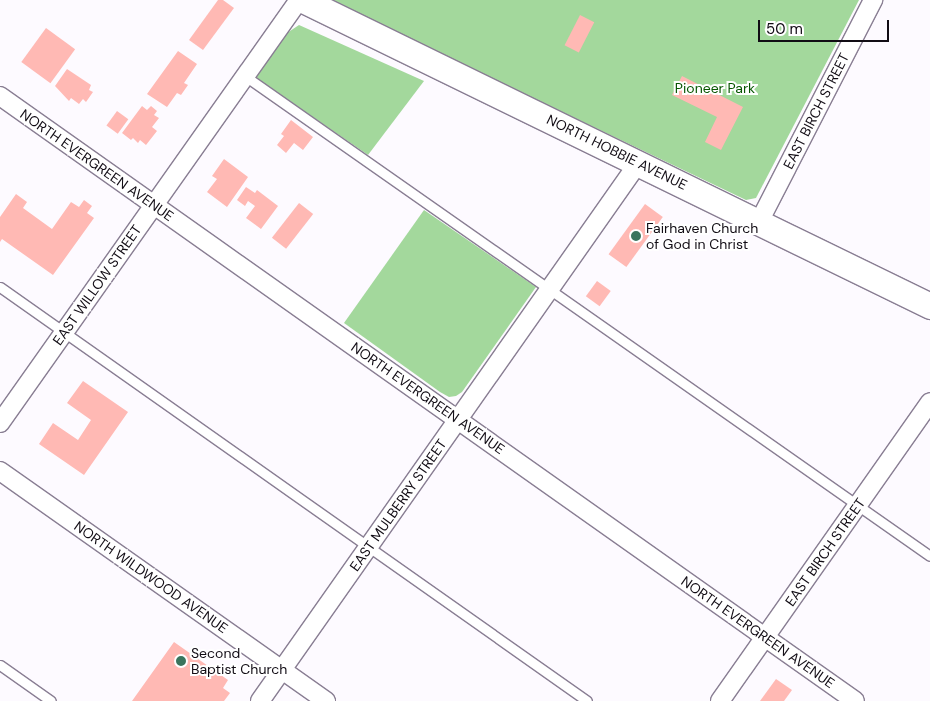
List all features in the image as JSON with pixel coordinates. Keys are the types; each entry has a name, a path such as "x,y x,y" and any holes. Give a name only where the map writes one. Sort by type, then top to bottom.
{"main road":[{"name":"NORTH HOBBIE AVENUE","path":"303,0 639,162 930,306"}],"street":[{"name":"EAST WILLOW STREET","path":"0,423 299,0"},
{"name":"EAST BIRCH STREET","path":"759,222 873,0"},
{"name":"NORTH EVERGREEN AVENUE","path":"0,96 855,701"},
{"name":"EAST MULBERRY STREET","path":"260,701 639,162"},
{"name":"EAST BIRCH STREET","path":"720,701 930,402"},
{"name":"NORTH WILDWOOD AVENUE","path":"0,471 326,701"}],"lane":[{"path":"245,76 930,556"},
{"path":"0,287 587,701"},
{"path":"0,665 51,701"}],"green space":[{"name":"Pioneer Park","path":"334,0 859,0 756,198 746,200 337,4"},
{"path":"299,25 424,81 368,155 256,78 287,33"},
{"path":"424,210 536,287 462,392 456,396 449,397 440,392 344,323"}],"building":[{"path":"218,0 223,0 234,8 203,50 189,40"},
{"path":"580,15 594,22 579,53 565,45"},
{"path":"46,28 75,49 50,83 21,62"},
{"path":"178,51 197,64 184,83 188,85 181,95 177,93 167,107 147,94"},
{"path":"67,69 91,85 89,90 93,92 86,102 83,99 79,104 71,98 69,101 55,86"},
{"path":"682,76 743,107 721,150 705,142 717,117 672,95"},
{"path":"142,106 147,110 151,106 157,111 154,115 159,118 152,127 157,131 146,145 140,140 138,143 133,138 131,140 122,133"},
{"path":"117,111 128,119 118,134 106,126"},
{"path":"291,120 313,137 303,150 294,143 286,153 277,145 284,136 281,134"},
{"path":"224,159 248,177 227,207 207,192 217,179 212,176"},
{"path":"246,187 255,193 257,190 278,206 261,229 246,218 255,206 248,201 245,206 237,200"},
{"path":"16,194 27,202 23,208 52,229 71,202 79,207 84,200 92,206 87,213 94,218 53,275 2,239 0,242 0,217"},
{"path":"299,203 313,214 286,249 272,238"},
{"name":"Fairhaven Church of God in Christ","path":"645,204 663,217 626,267 609,254"},
{"path":"597,281 611,291 600,306 586,296"},
{"path":"83,381 128,412 84,475 39,444 53,423 78,440 91,420 67,403"},
{"name":"Second Baptist Church","path":"174,642 228,680 223,688 230,693 224,701 132,701"},
{"path":"776,679 792,690 784,701 760,701"}],"place":[{"name":"Fairhaven Church of God in Christ","path":"636,236"},
{"name":"Second Baptist Church","path":"181,661"}]}
